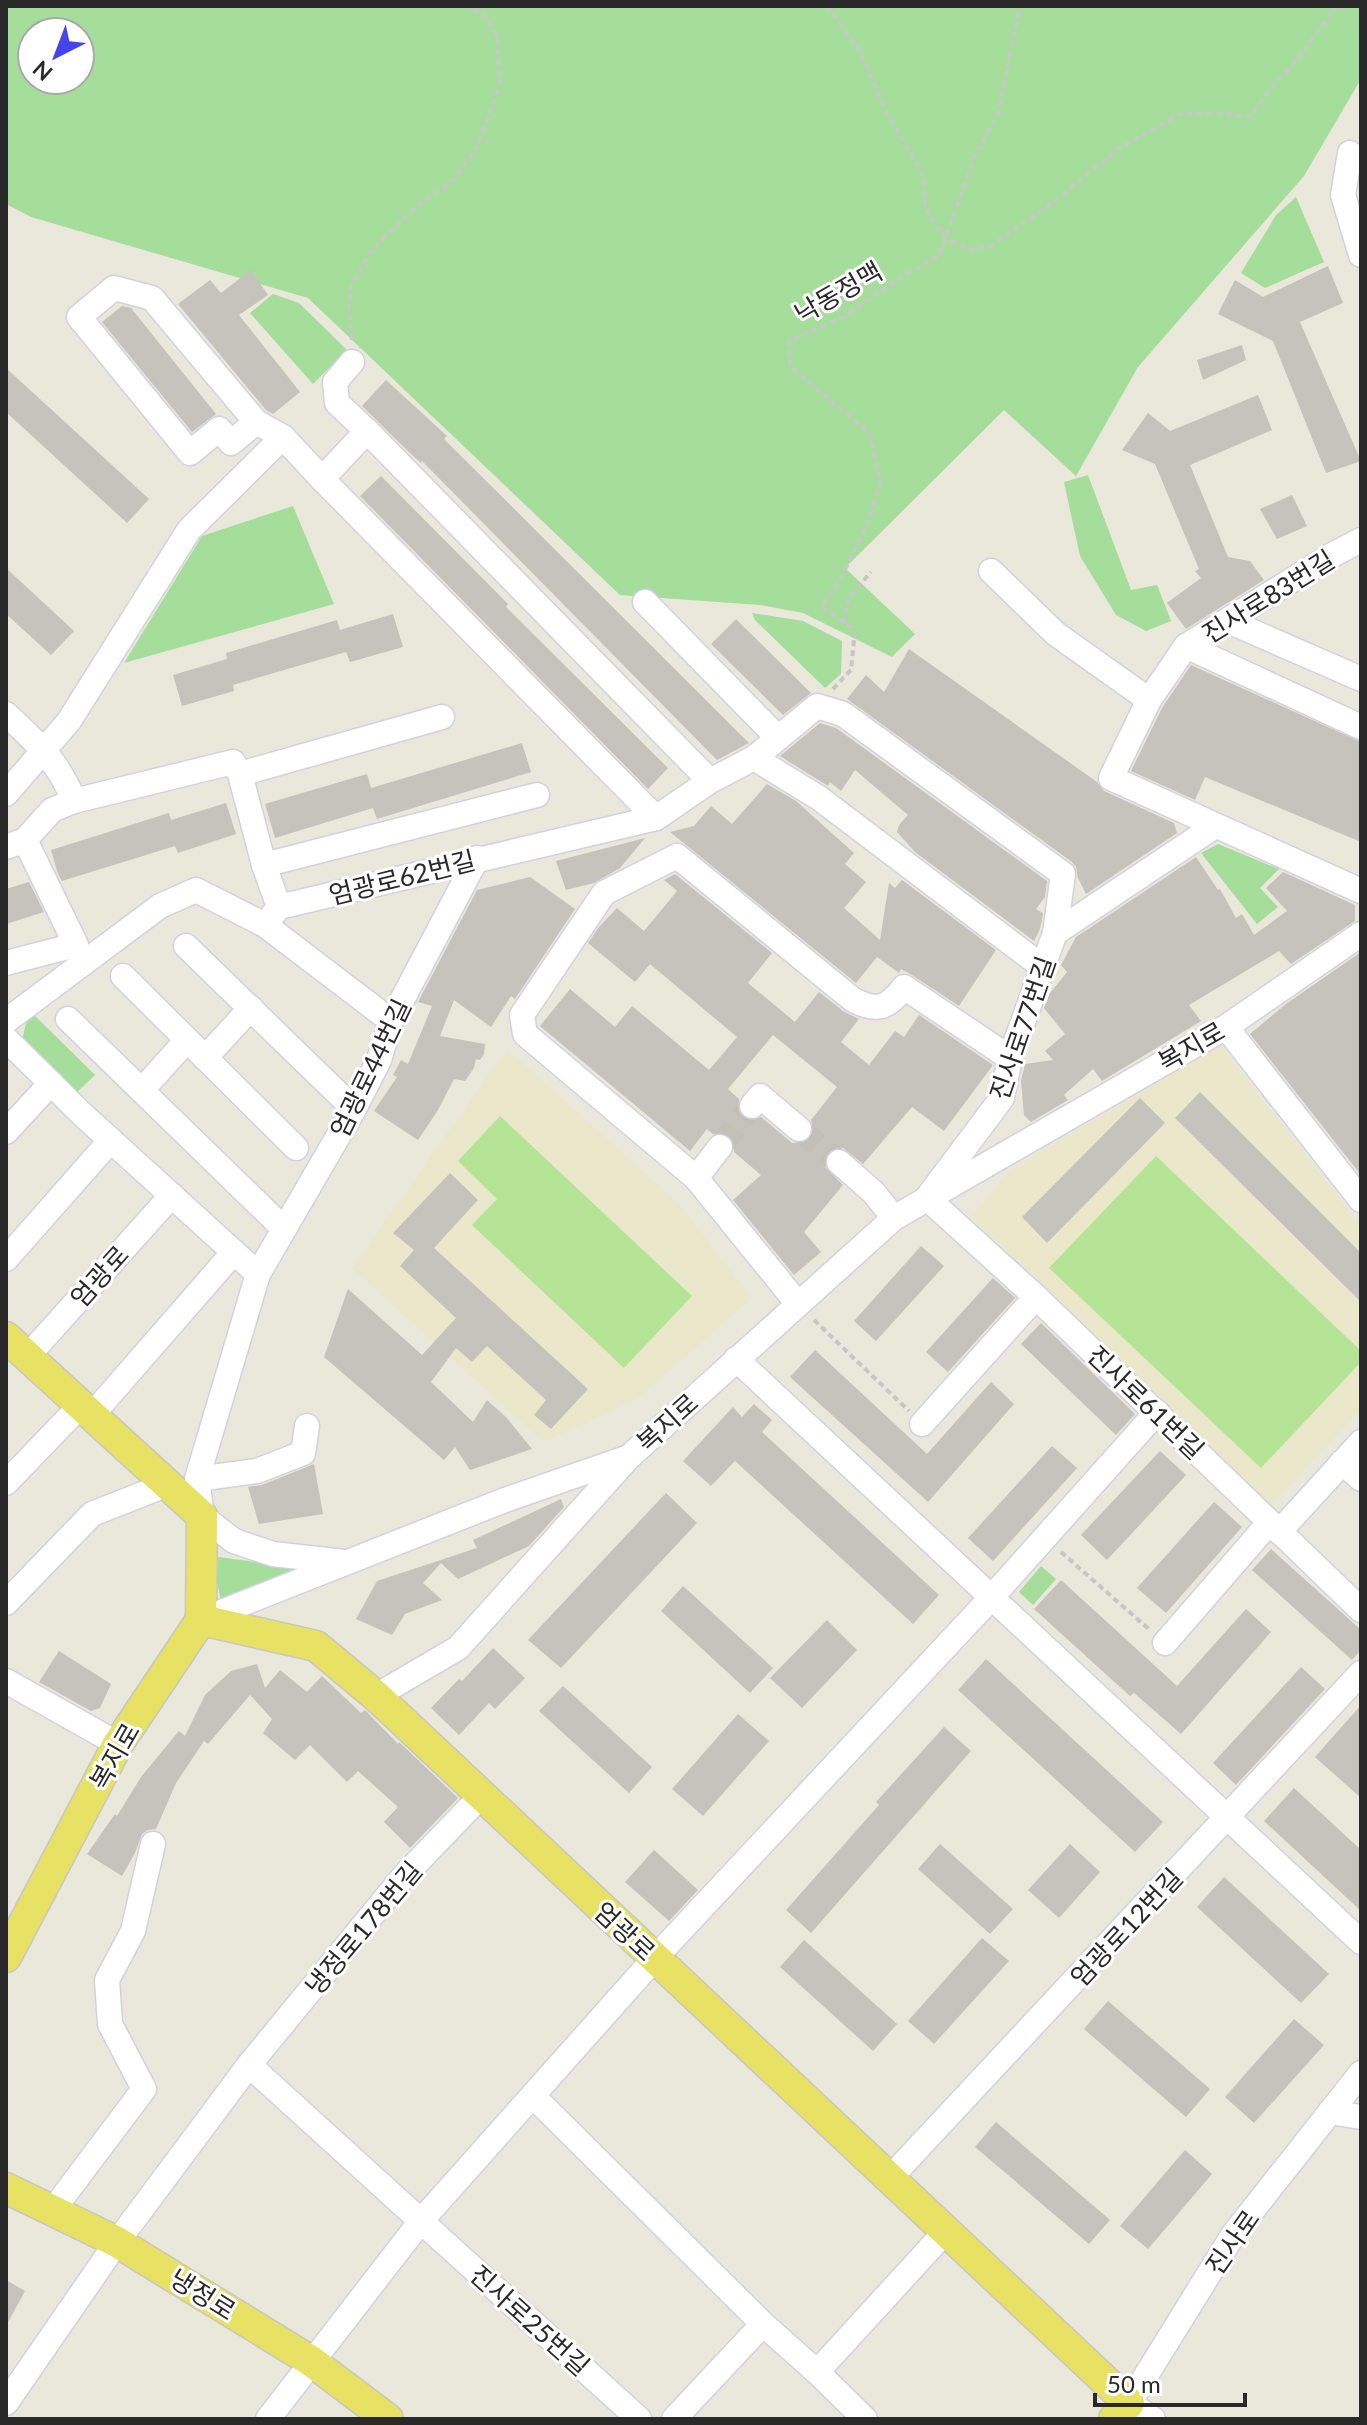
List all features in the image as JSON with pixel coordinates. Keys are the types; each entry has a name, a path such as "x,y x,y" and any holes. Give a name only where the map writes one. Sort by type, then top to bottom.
{"main road":[{"name":"엄광로","path":"12,1345 202,1516"},
{"path":"201,1620 202,1516"},
{"name":"엄광로","path":"201,1620 316,1646 376,1696 946,2231 1132,2414"},
{"name":"복지로","path":"6,1957 14,1924 118,1744 201,1620"},
{"name":"냉정로","path":"6,2188 117,2242 311,2361 388,2419"}],"street":[{"path":"1350,153 1343,195 1361,255"},
{"path":"256,422 231,443 219,429 190,453 79,317 114,288 152,298 256,422 283,437 656,818"},
{"path":"352,362 335,382 337,403 710,781"},
{"path":"322,479 367,431"},
{"path":"6,794 69,721 189,530 283,437"},
{"name":"진사로83번길","path":"1186,646 1334,554 1358,546"},
{"path":"991,571 1056,634 1149,700"},
{"path":"645,602 778,738"},
{"path":"1228,621 1361,679"},
{"path":"1186,646 1149,700 1111,778 1361,891"},
{"name":"진사로83번길","path":"1186,646 1361,727"},
{"path":"817,706 843,714 1063,874 1055,933"},
{"name":"엄광로62번길","path":"272,916 477,858 656,818 710,781 754,758 817,706"},
{"path":"6,714 45,750 66,781 74,801"},
{"path":"240,774 442,717"},
{"path":"754,758 819,798 1044,968"},
{"path":"6,963 76,945 16,844 52,810 74,801 233,762 240,774 264,865 272,916"},
{"path":"264,865 537,795"},
{"name":"진사로77번길","path":"927,1198 1002,1098 1010,1058 1055,933 1215,826"},
{"path":"798,1304 696,1178 525,1034 522,1015 604,893 677,856 852,999 866,1007 881,1007 894,1001 904,987 1010,1058"},
{"name":"엄광로44번길","path":"202,1516 197,1479 258,1274 354,1109 379,1060 391,1021 477,858"},
{"path":"6,1021 160,906 196,890 272,916 391,1021"},
{"name":"복지로","path":"201,1620 505,1500 629,1457 894,1218 1226,1027 1361,934"},
{"path":"186,946 354,1109"},
{"path":"123,976 296,1148"},
{"path":"205,1058 251,1008"},
{"path":"68,1019 284,1229"},
{"path":"1226,1027 1361,1200"},
{"path":"6,1039 258,1274"},
{"path":"142,1090 187,1040"},
{"path":"6,1132 51,1083"},
{"path":"752,1106 760,1096 799,1129"},
{"path":"696,1178 720,1147"},
{"path":"6,1259 120,1148"},
{"path":"839,1162 874,1193 894,1218"},
{"name":"엄광로","path":"12,1345 172,1195"},
{"name":"진사로61번길","path":"927,1198 1036,1297 1361,1610"},
{"path":"6,1483 86,1410 234,1252"},
{"path":"922,1424 1036,1297"},
{"path":"736,1359 1361,1942"},
{"path":"268,2419 421,2221 654,1959 991,1598 1157,1412"},
{"path":"197,1479 257,1471 303,1453 307,1426"},
{"path":"1165,1643 1274,1527 1361,1442"},
{"path":"376,1696 458,1648 629,1457"},
{"path":"1342,1462 1361,1479"},
{"path":"6,1603 92,1514 168,1484"},
{"path":"202,1516 234,1541 273,1554 346,1563"},
{"name":"엄광로12번길","path":"890,2178 1361,1673"},
{"path":"6,1681 118,1744"},
{"name":"냉정로178번길","path":"6,2403 117,2242 249,2065 404,1876 481,1796"},
{"path":"53,2210 144,2089 110,2024 107,1980 133,1931 153,1844"},
{"name":"진사로25번길","path":"249,2065 639,2419"},
{"name":"진사로","path":"1132,2414 1233,2235 1361,2073"},
{"path":"533,2096 763,2324 865,2419"},
{"path":"1330,2112 1361,2116"},
{"path":"817,2372 946,2231"},
{"path":"674,2419 763,2324"}],"path":[{"path":"352,362 351,287 370,253 390,231 423,201 451,183 476,149 500,85 497,35 483,14 465,6"},
{"path":"827,6 859,50 887,113 922,173 926,209 945,238 972,250 990,246 1051,204 1118,149 1182,113 1250,117 1336,6"},
{"name":"낙동정맥","path":"817,706 851,670 855,630 822,607 843,574 867,524 881,482 869,433 790,366 789,341 845,316 902,276 939,256 975,155 998,115 1020,6"},
{"path":"843,624 849,597 871,572"},
{"path":"798,1304 922,1424"},
{"path":"1045,1538 1165,1643"}],"shaded area":[{"path":"1220,1045 1361,1226 1361,1409 1272,1505 971,1216 1011,1170"},
{"path":"507,1049 679,1204 752,1298 638,1398 544,1442 352,1268"}],"green space":[{"path":"6,6 1361,6 1361,79 1304,176 1138,367 1076,476 1004,410 845,568 915,634 892,657 803,613 760,605 620,595 308,298 31,217 6,204"},
{"path":"1296,197 1324,262 1265,288 1241,273 1276,215"},
{"path":"273,294 299,303 347,350 313,384 250,313"},
{"path":"1088,475 1131,590 1157,585 1171,621 1146,631 1116,615 1080,556 1064,482"},
{"path":"293,506 334,604 124,663 202,536"},
{"path":"752,613 803,621 842,641 841,674 825,688 755,620"},
{"path":"1218,844 1279,869 1260,888 1278,907 1257,924 1201,853"},
{"path":"29,1010 95,1075 76,1093 22,1041"},
{"path":"500,1116 692,1296 624,1368 472,1225 497,1199 458,1161"},
{"path":"1156,1156 1361,1351 1361,1362 1261,1468 1049,1268"},
{"path":"211,1556 317,1570 221,1600"},
{"path":"1041,1566 1056,1579 1033,1605 1019,1592"}],"building":[{"path":"1328,266 1343,303 1300,322 1361,461 1326,473 1273,341 1218,314 1235,280 1263,297"},
{"path":"251,270 268,295 239,315 300,392 273,414 266,410 178,304 210,280 221,293"},
{"path":"122,306 131,308 216,414 192,432 102,322"},
{"path":"1242,345 1246,360 1203,380 1197,360"},
{"path":"6,368 149,499 127,523 6,412"},
{"path":"386,380 447,436 444,439 749,743 717,760 422,461 362,406"},
{"path":"1258,395 1272,430 1190,465 1228,557 1250,561 1264,580 1186,629 1167,603 1201,578 1195,571 1199,569 1155,464 1122,450 1148,413 1170,431"},
{"path":"381,476 508,604 506,607 668,768 648,789 360,496"},
{"path":"1292,495 1307,526 1277,539 1260,509"},
{"path":"6,568 74,631 51,655 6,614"},
{"path":"393,614 403,647 350,662 346,652 233,685 234,691 182,706 173,675 227,659 226,653 337,620 340,630"},
{"path":"736,619 811,693 783,715 711,644"},
{"path":"909,649 1097,782 1104,791 1174,823 1177,833 1086,894 1072,862 847,699 866,675 884,692"},
{"path":"1191,665 1361,742 1361,842 1205,777 1195,800 1131,771 1162,708"},
{"path":"820,723 836,728 1047,881 1045,897 1036,909 1043,913 1034,941 915,852 897,832 908,815 855,770 841,791 780,756"},
{"path":"522,743 531,772 377,819 373,808 275,838 265,804 367,774 371,788"},
{"path":"767,784 796,801 854,853 845,864 866,882 844,908 880,940 889,883 895,888 902,880 996,950 959,1006 912,975 901,969 899,973 877,957 856,983 670,832 694,826 711,806 732,824"},
{"path":"226,803 236,834 178,853 175,846 62,881 58,874 51,850 169,813 171,820"},
{"path":"645,838 620,868 594,883 566,890 556,861"},
{"path":"1196,857 1220,889 1236,918 1242,914 1254,935 1287,911 1266,888 1283,872 1355,905 1355,921 1291,964 1279,951 1189,1005 1201,1021 1102,1081 1093,1069 1064,1095 1068,1100 1031,1122 1024,1115 1021,1081 1025,1064 1053,1060 1045,1051 1065,1034 1044,1008 1050,993 1067,972 1061,965 1076,937"},
{"path":"675,874 772,953 748,983 795,1022 819,992 859,1019 841,1042 869,1065 895,1031 904,1037 919,1015 993,1065 944,1131 912,1107 863,1164 843,1148 828,1152 825,1167 843,1185 804,1232 821,1252 794,1275 733,1200 761,1175 734,1152 734,1142 730,1136 721,1132 713,1134 707,1129 690,1151 540,1026 570,989 615,1027 632,1006 709,1070 737,1037 650,964 635,982 588,943 617,908 644,931 677,891 664,880","holes":["773,1035 837,1087 811,1120 814,1132 803,1143 792,1143 761,1117 751,1121 743,1118 738,1111 739,1099 728,1089"]},
{"path":"530,877 575,909 515,999 511,996 491,1027 454,1000 440,1036 485,1044 484,1054 480,1060 476,1059 465,1081 454,1079 418,1140 374,1111 397,1077 393,1075 401,1060 408,1064 432,1006 418,1002 477,890"},
{"path":"29,882 44,912 6,924 6,889"},
{"path":"1361,952 1361,1175 1250,1034 1286,1004"},
{"path":"1200,1092 1361,1253 1361,1302 1175,1118"},
{"path":"1140,1098 1165,1123 1047,1243 1022,1217"},
{"path":"450,1173 478,1200 434,1248 588,1389 551,1429 534,1415 546,1400 487,1346 472,1362 456,1348 431,1382 473,1422 487,1400 506,1417 532,1449 470,1470 455,1447 444,1460 324,1357 348,1289 422,1355 456,1318 400,1266 414,1250 393,1233"},
{"path":"921,1246 944,1266 876,1341 854,1321"},
{"path":"993,1278 1015,1298 948,1372 926,1352"},
{"path":"1041,1323 1135,1414 1116,1435 1021,1344"},
{"path":"815,1350 927,1454 991,1382 1014,1404 928,1502 790,1377"},
{"path":"754,1404 772,1420 762,1432 939,1595 913,1624 735,1461 711,1486 683,1461 733,1407 742,1417"},
{"path":"1052,1446 1077,1468 993,1561 968,1538"},
{"path":"1160,1451 1186,1475 1107,1560 1081,1535"},
{"path":"314,1464 323,1514 259,1524 248,1487 262,1485"},
{"path":"666,1493 697,1523 561,1668 528,1640"},
{"path":"561,1499 564,1507 529,1546 458,1579 441,1563 423,1583 442,1600 405,1614 392,1635 356,1619 377,1581 477,1548 473,1540"},
{"path":"1214,1502 1242,1527 1166,1613 1137,1588"},
{"path":"1271,1549 1361,1630 1361,1650 1352,1660 1252,1570"},
{"path":"1061,1580 1177,1686 1246,1609 1271,1632 1181,1734 1134,1693 1130,1696 1034,1609"},
{"path":"683,1586 773,1668 750,1693 661,1611"},
{"path":"827,1620 857,1650 802,1708 770,1678"},
{"path":"493,1648 525,1678 495,1709 489,1703 459,1735 431,1708"},
{"path":"59,1651 111,1684 100,1708 91,1711 39,1682"},
{"path":"986,1659 1163,1822 1135,1852 958,1690"},
{"path":"257,1664 265,1688 280,1670 307,1692 322,1676 361,1713 365,1710 458,1798 410,1848 384,1822 398,1807 358,1771 347,1782 310,1745 295,1760 263,1733 272,1719 250,1695 208,1744 204,1741 176,1783 156,1829 142,1834 122,1876 87,1854 115,1814 117,1816 141,1777 179,1731 185,1736 205,1695 231,1671"},
{"path":"1301,1667 1325,1689 1236,1785 1213,1763"},
{"path":"563,1686 652,1767 629,1793 539,1711"},
{"path":"1361,1705 1361,1798 1315,1757"},
{"path":"738,1714 769,1741 703,1816 672,1789"},
{"path":"944,1727 971,1751 811,1933 786,1910 879,1805 876,1802"},
{"path":"1294,1788 1361,1850 1361,1911 1264,1821"},
{"path":"940,1844 1013,1909 990,1934 918,1869"},
{"path":"1070,1844 1100,1872 1059,1918 1028,1890"},
{"path":"654,1850 698,1890 669,1921 625,1882"},
{"path":"1224,1877 1329,1974 1301,2003 1197,1907"},
{"path":"982,1938 1009,1961 934,2044 908,2021"},
{"path":"804,1940 897,2024 873,2051 780,1967"},
{"path":"1108,2001 1210,2089 1186,2117 1084,2029"},
{"path":"1294,2019 1324,2045 1254,2123 1225,2097"},
{"path":"996,2122 1110,2220 1089,2244 975,2147"},
{"path":"1185,2150 1212,2174 1148,2249 1120,2226"},
{"path":"6,2280 25,2291 6,2326"}],"tunnel":[{"path":"720,1147 752,1106"},
{"path":"799,1129 839,1162"}]}
